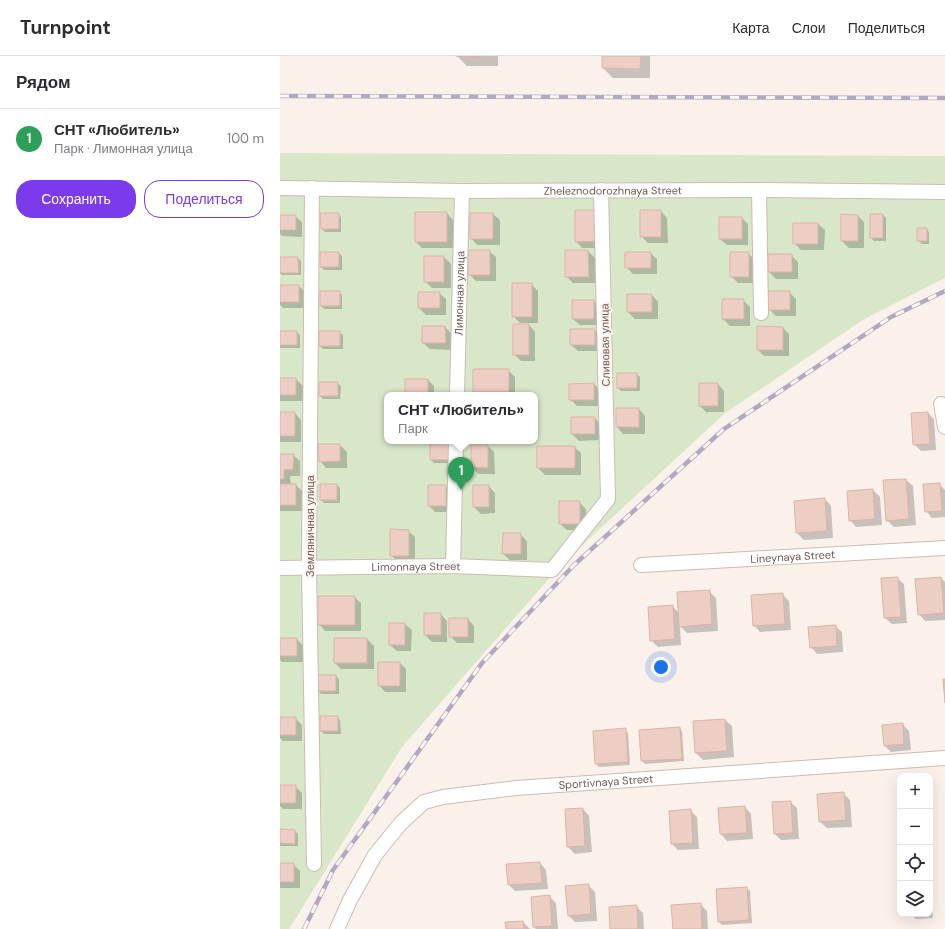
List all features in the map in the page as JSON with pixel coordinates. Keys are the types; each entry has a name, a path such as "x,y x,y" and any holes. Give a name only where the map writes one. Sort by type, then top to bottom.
{"street":[{"name":"Zheleznodorozhnaya Street","path":"280,188 945,192"},
{"name":"Земляничная улица","path":"312,188 309,568 314,864"},
{"name":"Лимонная улица","path":"457,392 462,190"},
{"name":"Сливовая улица","path":"552,570 608,499 601,190"},
{"path":"759,190 760,313"},
{"path":"941,404 945,427"},
{"path":"453,566 456,444"},
{"name":"Lineynaya Street","path":"641,565 945,548"},
{"name":"Limonnaya Street","path":"280,568 453,566 552,570"},
{"name":"Sportivnaya Street","path":"337,929 350,900 375,854 401,823 424,802 443,797 516,788 945,758"}],"green space":[{"path":"280,153 945,156 945,278 864,319 724,414 560,566 402,747 289,929 280,929"}],"building":[{"path":"456,56 489,56 489,57"},
{"path":"602,56 641,56 640,69 602,68"},
{"path":"575,210 597,210 597,241 575,242"},
{"path":"640,210 661,210 661,237 640,237"},
{"path":"415,212 447,212 447,242 415,242"},
{"path":"320,213 339,213 339,229 321,229"},
{"path":"470,213 493,213 493,239 470,239"},
{"path":"841,214 858,215 858,241 841,241"},
{"path":"870,214 883,214 883,238 870,238"},
{"path":"280,215 296,215 296,230 280,230"},
{"path":"719,217 742,217 742,239 719,239"},
{"path":"793,223 818,223 818,244 793,244"},
{"path":"917,228 927,228 927,241 917,241"},
{"path":"468,250 490,250 490,275 468,275"},
{"path":"565,250 588,250 589,277 565,277"},
{"path":"320,252 339,252 339,267 320,267"},
{"path":"625,252 651,252 651,268 625,268"},
{"path":"730,252 749,252 749,277 730,277"},
{"path":"768,254 792,254 792,272 768,272"},
{"path":"424,256 444,256 444,282 424,282"},
{"path":"280,257 298,257 299,273 280,273"},
{"path":"512,283 532,283 532,317 512,317"},
{"path":"280,285 299,285 299,302 280,302"},
{"path":"320,291 340,291 340,306 320,306"},
{"path":"768,291 790,291 790,310 768,310"},
{"path":"418,292 440,292 440,308 418,308"},
{"path":"627,294 652,294 652,312 627,312"},
{"path":"722,299 744,299 744,319 722,319"},
{"path":"572,300 594,300 594,319 572,319"},
{"path":"513,324 529,324 529,355 513,355"},
{"path":"422,326 445,326 446,343 422,343"},
{"path":"757,326 783,327 783,350 757,350"},
{"path":"570,329 595,329 595,345 570,345"},
{"path":"280,331 297,331 297,345 280,345"},
{"path":"319,331 340,331 340,346 319,346"},
{"path":"473,369 509,369 509,392 473,392"},
{"path":"617,373 637,373 637,388 617,388"},
{"path":"280,378 296,378 296,395 280,395"},
{"path":"405,379 428,379 428,392 405,392"},
{"path":"319,382 338,382 338,396 319,396"},
{"path":"594,383 594,400 569,400 569,384"},
{"path":"699,383 718,383 718,406 699,406"},
{"path":"616,408 639,408 639,427 616,427"},
{"path":"280,412 295,412 295,436 280,436"},
{"path":"928,412 930,444 913,445 911,413"},
{"path":"571,417 595,417 595,434 571,434"},
{"path":"318,444 340,444 340,461 319,462"},
{"path":"430,444 449,444 449,460 430,460"},
{"path":"471,445 488,445 488,468 471,467"},
{"path":"537,446 575,446 575,468 537,468"},
{"path":"280,454 294,454 293,469 284,470 284,479 280,479"},
{"path":"906,479 909,519 886,521 883,480"},
{"path":"940,483 942,511 925,512 923,484"},
{"path":"280,484 296,484 296,505 280,505"},
{"path":"320,484 337,484 337,500 320,500"},
{"path":"428,485 446,485 446,506 428,506"},
{"path":"473,485 489,485 489,507 473,507"},
{"path":"873,489 875,519 849,521 847,491"},
{"path":"825,498 827,531 796,533 794,501"},
{"path":"559,501 580,501 580,524 559,524"},
{"path":"390,529 409,530 409,556 390,556"},
{"path":"503,533 521,533 521,554 502,554"},
{"path":"898,577 901,617 884,618 881,578"},
{"path":"941,577 944,613 918,615 915,579"},
{"path":"710,590 712,624 679,627 677,592"},
{"path":"783,593 785,624 753,626 751,595"},
{"path":"318,596 355,596 355,625 318,625"},
{"path":"673,605 675,639 650,641 648,607"},
{"path":"424,613 441,613 441,635 424,635"},
{"path":"449,618 468,618 468,637 449,637"},
{"path":"389,623 405,623 405,645 389,645"},
{"path":"836,625 837,646 810,648 808,627"},
{"path":"280,638 297,638 297,656 280,656"},
{"path":"334,638 367,638 367,663 334,663"},
{"path":"378,662 400,662 400,686 378,686"},
{"path":"317,675 336,675 336,691 317,691"},
{"path":"943,679 945,679 945,703"},
{"path":"320,716 338,716 338,731 320,731"},
{"path":"280,717 296,717 296,735 280,735"},
{"path":"725,719 727,751 695,753 693,721"},
{"path":"903,723 904,744 884,746 882,725"},
{"path":"680,727 682,759 641,761 639,730"},
{"path":"626,728 628,762 595,764 593,731"},
{"path":"280,785 296,785 296,803 280,803"},
{"path":"844,792 846,820 819,822 817,794"},
{"path":"791,801 793,833 774,834 772,802"},
{"path":"745,806 747,833 720,834 718,808"},
{"path":"583,808 585,846 567,847 565,809"},
{"path":"691,809 693,843 671,844 669,811"},
{"path":"280,829 295,830 295,844 280,843"},
{"path":"540,862 542,883 508,885 506,864"},
{"path":"280,863 294,863 294,882 280,882"},
{"path":"589,884 591,914 568,916 565,886"},
{"path":"747,887 749,920 718,922 716,889"},
{"path":"550,895 552,926 533,927 531,897"},
{"path":"701,903 702,929 673,929 671,905"},
{"path":"637,905 638,929 610,929 609,907"},
{"path":"523,921 524,929 506,929 505,922"}],"railway":[{"path":"280,96 945,98"},
{"path":"304,929 333,870 482,663 574,565 724,429 891,317 945,291"}],"place":[{"name":"СНТ «Любитель»","path":"461,490"}]}
